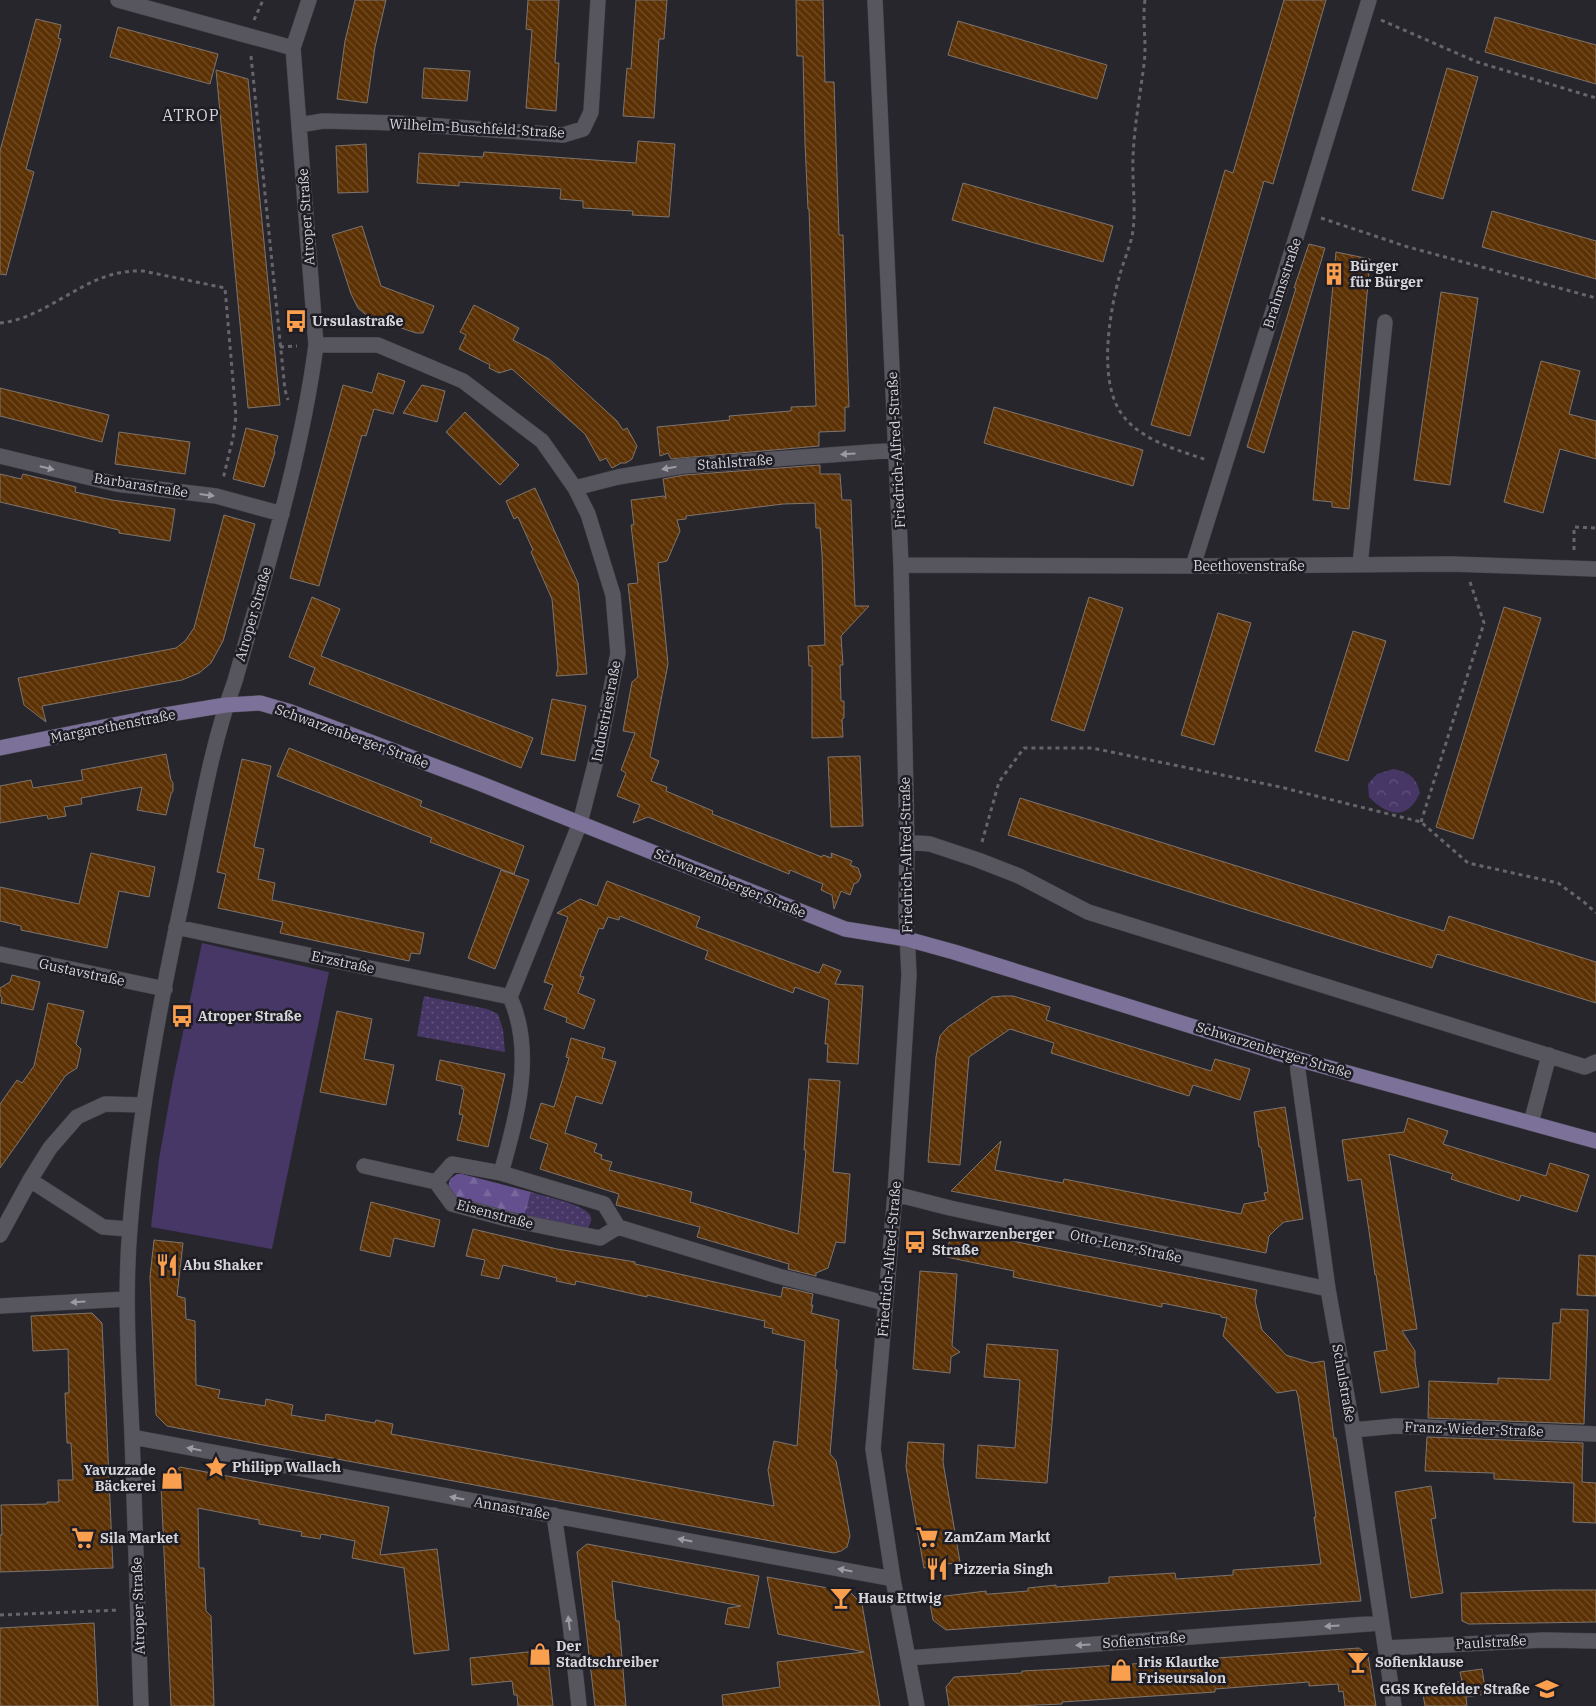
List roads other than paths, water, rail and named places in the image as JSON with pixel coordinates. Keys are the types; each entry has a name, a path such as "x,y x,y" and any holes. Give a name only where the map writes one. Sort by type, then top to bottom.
{"main road":[{"name":"Schwarzenberger Straße","path":"226,705 260,703 291,712 580,823 845,929 907,940 954,952 1297,1059 1596,1141"},
{"name":"Margarethenstraße","path":"0,748 153,717 226,705"}],"street":[{"path":"118,0 293,48"},
{"name":"Atroper Straße","path":"141,1706 126,1299 130,1229 143,1105 176,926 210,767 226,705 235,681 282,514 310,392 316,344 293,48 309,0"},
{"name":"Wilhelm-Buschfeld-Straße","path":"299,125 323,121 398,123 563,135 583,129 591,112 598,0"},
{"name":"Friedrich-Alfred-Straße","path":"875,0 897,450 909,975 895,1194 872,1449 893,1579 917,1706"},
{"name":"Brahmsstraße","path":"1193,566 1367,6"},
{"path":"1360,565 1385,322"},
{"name":"Industriestraße","path":"316,344 378,345 463,381 542,442 575,488 588,514 613,596 618,653 600,745 580,823 510,997"},
{"name":"Stahlstraße","path":"575,488 618,477 684,466 897,450"},
{"name":"Barbarastraße","path":"0,456 116,484 218,497 282,514"},
{"name":"Beethovenstraße","path":"901,566 1464,565 1596,569"},
{"path":"907,842 930,844 978,860 1019,876 1088,912 1585,1067 1596,1062"},
{"name":"Erzstraße","path":"176,926 510,997"},
{"name":"Gustavstraße","path":"0,954 165,989"},
{"path":"501,1173 518,1103 523,1052 516,1010 510,997"},
{"path":"1531,1122 1549,1055"},
{"name":"Schulstraße","path":"1297,1059 1328,1289 1353,1430 1394,1706"},
{"path":"0,1235 50,1148 77,1117 105,1104 143,1105"},
{"path":"364,1166 436,1182 452,1164 501,1173 604,1204 618,1227 778,1276 885,1302"},
{"path":"30,1180 103,1227 130,1229"},
{"name":"Eisenstraße","path":"436,1182 452,1204 507,1219 600,1238 618,1227"},
{"name":"Otto-Lenz-Straße","path":"895,1194 950,1208 1328,1289"},
{"path":"0,1306 126,1299"},
{"name":"Franz-Wieder-Straße","path":"1353,1430 1396,1426 1596,1434"},
{"name":"Annastraße","path":"132,1437 893,1579"},
{"path":"554,1515 570,1623 579,1706"},
{"name":"Sofienstraße","path":"908,1658 1381,1623"},
{"name":"Paulstraße","path":"1386,1648 1544,1640 1596,1641"}],"place":[{"name":"Bürger für Bürger","path":"1334,274"},
{"name":"Ursulastraße","path":"296,321"},
{"name":"Atroper Straße","path":"182,1016"},
{"name":"Schwarzenberger Straße","path":"915,1242"},
{"name":"Abu Shaker","path":"167,1265"},
{"name":"Philipp Wallach","path":"216,1467"},
{"name":"Yavuzzade Bäckerei","path":"172,1478"},
{"name":"ZamZam Markt","path":"927,1537"},
{"name":"Sila Market","path":"83,1538"},
{"name":"Pizzeria Singh","path":"937,1569"},
{"name":"Haus Ettwig","path":"841,1598"},
{"name":"Der Stadtschreiber","path":"540,1654"},
{"name":"Sofienklause","path":"1358,1662"},
{"name":"Iris Klautke Friseursalon","path":"1121,1670"},
{"name":"GGS Krefelder Straße","path":"1547,1689"}],"district":[{"name":"ATROP","path":"191,115"}]}
